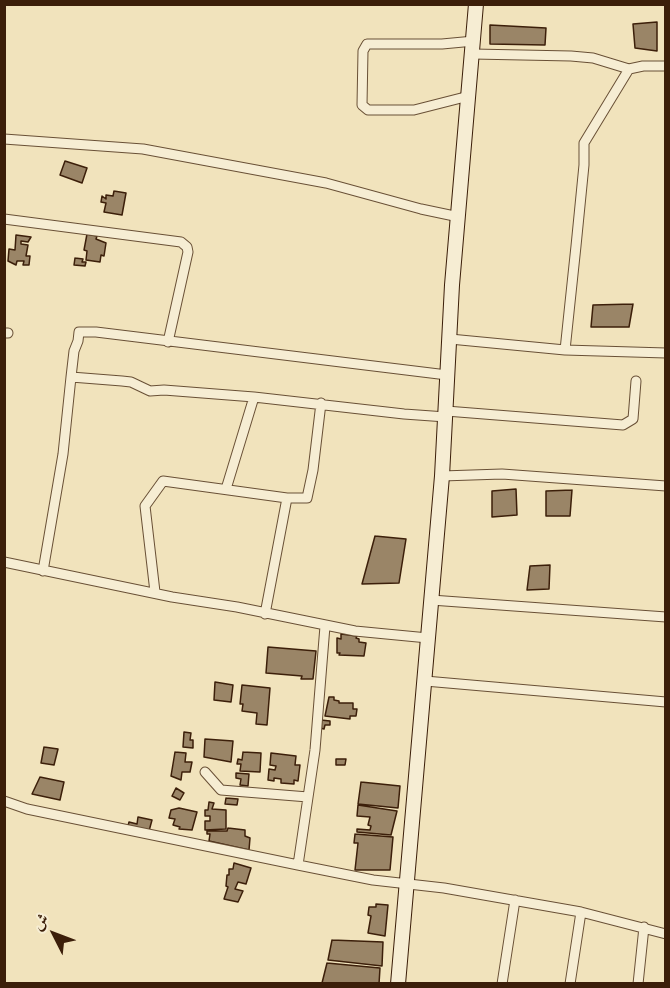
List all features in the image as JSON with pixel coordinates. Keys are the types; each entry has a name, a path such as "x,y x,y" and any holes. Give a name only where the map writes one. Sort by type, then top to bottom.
{"main road":[{"path":"398,984 442,476 447,375 476,4"}],"street":[{"path":"469,96 414,110 368,110 362,105 363,51 367,44 442,44 592,58 629,69 643,66 666,66"},
{"path":"565,350 583,177 584,143 629,69"},
{"path":"4,139 143,149 326,183 459,217"},
{"path":"4,219 181,242 187,247 188,252 168,342"},
{"path":"43,571 63,454 74,351 79,332 118,334 447,375"},
{"path":"450,339 565,350 666,353"},
{"path":"71,377 131,382 150,391 164,390 254,397 404,414 446,414 623,425 633,418 636,381"},
{"path":"226,489 254,397"},
{"path":"155,592 145,506 163,481 287,498 307,498 321,404"},
{"path":"442,476 502,474 666,486"},
{"path":"265,614 287,498"},
{"path":"4,562 324,626 378,635 428,638"},
{"path":"431,600 666,617"},
{"path":"298,866 315,750 324,626"},
{"path":"425,681 666,702"},
{"path":"205,772 221,790 308,797"},
{"path":"4,801 27,809 298,866 581,912 666,933"},
{"path":"502,984 515,900"},
{"path":"570,984 581,912"},
{"path":"638,984 644,927"}],"building":[{"path":"657,22 657,51 635,48 633,24"},
{"path":"490,25 546,28 545,45 490,44"},
{"path":"65,161 87,168 82,183 60,175"},
{"path":"114,191 126,193 122,215 104,212 106,203 101,202 102,196 106,199 106,195 113,196"},
{"path":"87,234 97,236 96,239 106,243 104,256 101,255 100,262 86,260 87,251 84,250"},
{"path":"16,235 31,237 28,242 21,241 21,244 28,245 26,256 30,256 29,265 23,265 24,261 17,261 16,265 8,261 9,249 15,250"},
{"path":"75,258 83,259 82,262 86,262 85,266 74,265"},
{"path":"633,304 629,327 591,327 593,305"},
{"path":"516,489 517,515 492,517 492,491"},
{"path":"572,490 570,516 546,516 546,491"},
{"path":"375,536 406,539 399,583 362,584"},
{"path":"550,565 549,589 527,590 530,566"},
{"path":"341,634 357,636 359,642 366,643 364,656 339,655 337,638 341,639"},
{"path":"268,647 316,651 313,679 266,673"},
{"path":"215,682 233,685 231,702 214,700"},
{"path":"242,685 270,688 267,725 256,724 257,713 242,711 243,704 240,704"},
{"path":"329,697 334,697 334,700 339,703 353,703 353,709 357,709 356,716 350,716 350,719 325,716"},
{"path":"321,720 330,721 330,725 325,725 324,729 320,728"},
{"path":"184,732 191,733 190,740 193,740 193,748 183,747"},
{"path":"205,739 233,741 231,762 204,757"},
{"path":"44,747 58,749 54,765 41,763"},
{"path":"175,752 186,753 185,762 192,762 190,772 182,772 181,780 171,776"},
{"path":"243,752 261,753 260,772 240,771 241,764 237,764 238,759 242,760"},
{"path":"271,753 296,756 295,765 300,765 298,781 294,780 294,784 281,783 281,779 268,780 269,769 275,770 276,766 270,765"},
{"path":"336,759 346,759 345,765 336,765"},
{"path":"236,773 249,774 248,786 240,785 241,779 236,778"},
{"path":"40,777 64,782 60,800 32,794"},
{"path":"361,782 400,786 398,808 358,804"},
{"path":"176,788 184,793 180,800 172,796"},
{"path":"226,798 238,799 237,805 225,804"},
{"path":"209,802 214,803 212,809 226,810 226,829 205,830 205,821 210,821 210,816 205,816"},
{"path":"358,805 397,811 391,835 357,832 357,829 370,830 371,826 368,825 370,817 357,816"},
{"path":"179,808 197,812 192,830 179,829 180,827 173,825 175,819 169,818 171,810"},
{"path":"138,817 152,820 149,831 128,826 129,822 137,824"},
{"path":"228,828 245,830 245,836 250,838 249,850 209,841 210,834 207,834 207,831 227,831"},
{"path":"355,834 393,837 390,870 355,870 358,843 354,843"},
{"path":"234,863 251,868 246,884 238,882 235,889 243,891 238,902 224,899 228,887 226,886 227,875 229,875 229,869 233,869"},
{"path":"376,904 388,905 385,936 368,933 371,916 368,915 369,907 376,907"},
{"path":"332,940 383,942 382,966 328,960"},
{"path":"327,963 380,968 379,984 322,983"}]}
